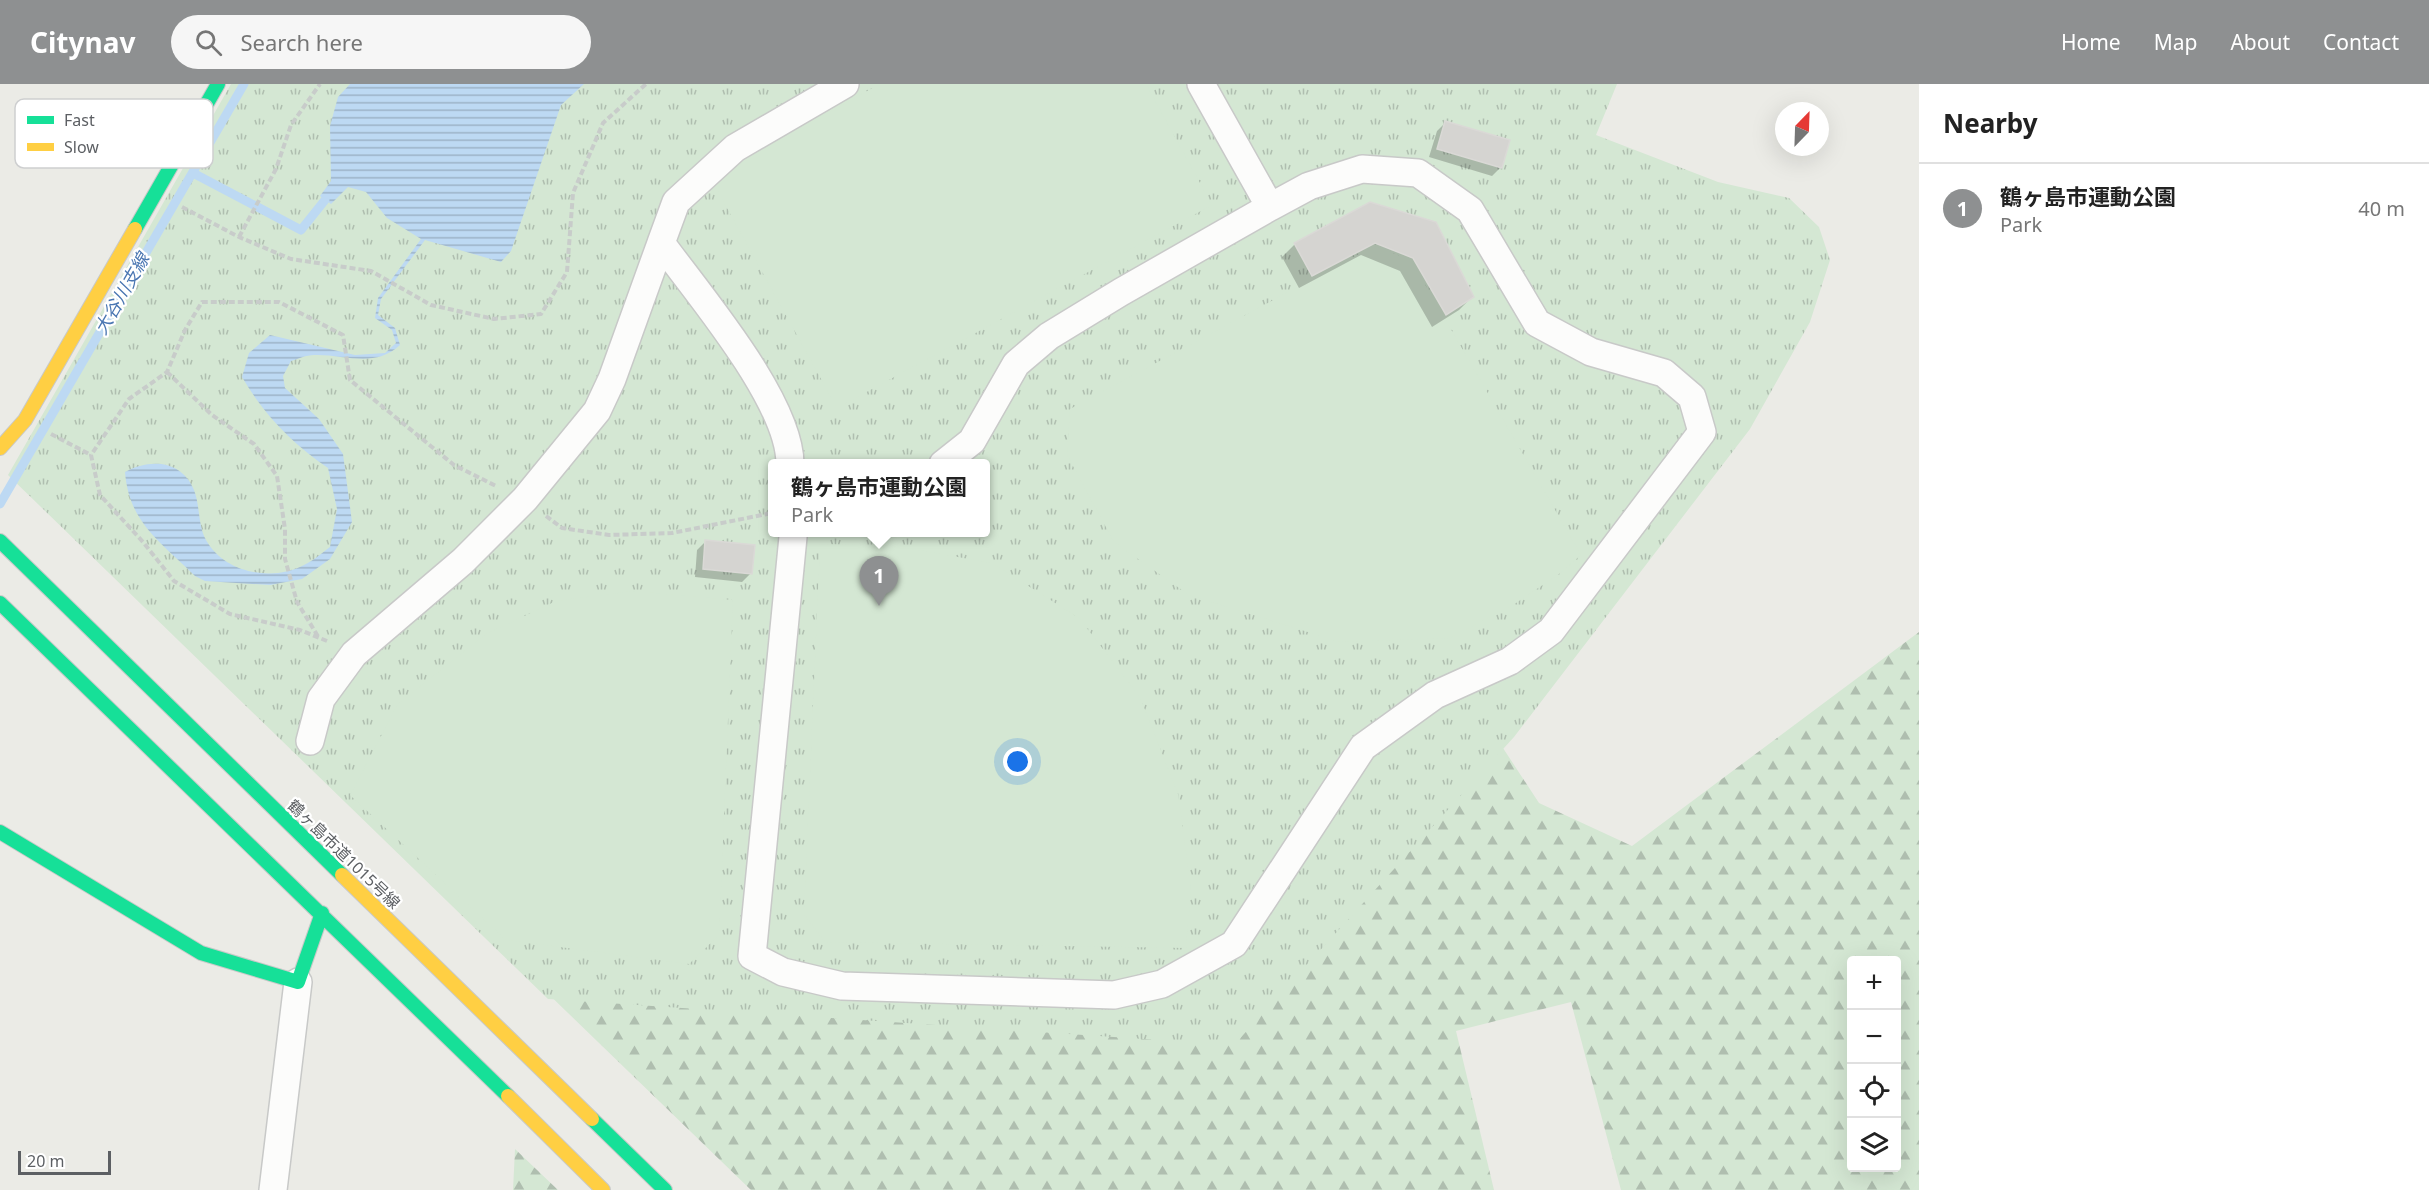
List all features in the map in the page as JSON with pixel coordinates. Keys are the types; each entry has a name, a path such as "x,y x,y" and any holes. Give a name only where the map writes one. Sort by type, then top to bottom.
{"street":[{"path":"209,99 218,84"},
{"path":"310,741 321,699 354,654 463,561 525,499 597,411 612,379 676,202 735,148 845,84"},
{"path":"1202,84 1270,207"},
{"path":"0,448 25,420 169,168"},
{"path":"795,537 752,956 783,972 842,986 1114,995 1162,984 1234,944 1363,747 1435,695 1510,661 1551,631 1702,432 1692,397 1664,373 1591,352 1537,322 1470,210 1418,173 1362,169 1309,186 1121,291 1049,336 1016,364 972,441 949,459"},
{"path":"661,243 761,381 790,448 790,459"},
{"name":"鶴ヶ島市道1015号線","path":"0,541 665,1190"},
{"path":"0,603 322,913 603,1190"},
{"path":"0,832 201,953 298,982"},
{"path":"273,1190 298,982 322,913"}],"path":[{"path":"239,237 276,169 291,125 320,84"},
{"path":"155,193 239,237 291,259 371,272 431,306 494,319 541,314 567,272 573,193 603,123 646,84"},
{"path":"354,654 300,630 230,614 174,581 143,542 100,495 91,455 129,399 167,372 185,330 202,302 279,302 343,335 350,380 454,465 525,499 562,528 609,535 672,533 768,514"},
{"path":"167,372 212,415 254,444 277,476 285,529 285,559 297,602 319,638"},
{"path":"25,420 91,455"}],"green space":[{"path":"231,84 1617,84 1596,135 1718,182 1789,198 1819,227 1830,260 1810,322 1750,429 1514,737 1234,1045 548,999 8,475 183,168 213,168 213,116"},
{"path":"880,84 1146,84 1212,205 837,408 710,177"},
{"path":"1374,246 1411,260 1581,555 1559,574 1513,605 1450,638 1340,642 1189,595 1114,542 1067,455 1070,409"},
{"path":"1022,446 1501,745 1539,803 1632,846 1919,632 1919,1190 1621,1190 1571,1002 1456,1031 1494,1190 751,1190 537,983 981,537 990,537 990,462"},
{"path":"820,544 895,546 992,563 1079,618 1140,697 1178,794 1191,889 1186,948 825,942 804,914"},
{"path":"633,591 733,600 719,935 689,964 506,940 350,795 398,704 486,634 556,601"},
{"path":"515,1149 558,1190 513,1190"}],"water":[{"path":"350,84 584,84 561,105 511,251 501,262 425,240 381,299 378,315 395,328 400,345 380,357 359,359 314,355 291,361 283,376 285,388 319,419 343,454 352,522 330,559 302,579 270,585 205,581 195,576 159,542 140,518 128,490 125,472 145,465 164,464 182,473 194,490 206,540 224,560 236,567 264,573 278,573 304,565 330,547 337,509 328,468 280,428 251,391 242,377 249,353 270,335 355,355 385,353 396,343 392,330 375,318 378,298 421,239 387,218 366,192 348,187 331,204 320,196 331,181 330,126 338,97"}],"building":[{"path":"1445,121 1510,140 1502,168 1437,149"},
{"path":"1370,202 1436,222 1474,297 1446,315 1413,258 1375,243 1312,276 1294,243"},
{"path":"705,540 755,545 752,574 703,569"}],"waterway":[{"name":"大谷川支線","path":"213,137 244,84"},
{"name":"大谷川支線","path":"0,504 195,168"},
{"path":"193,173 301,230 325,200"}],"traffic: fast":[{"path":"209,99 218,84"},
{"path":"135,229 170,168"},
{"path":"0,541 342,875"},
{"path":"0,603 508,1096"},
{"path":"0,832 201,953 298,982 322,913"},
{"path":"592,1119 665,1190"}],"traffic: slow":[{"path":"0,448 25,420 135,229"},
{"path":"342,875 592,1119"},
{"path":"508,1096 603,1190"}],"place":[{"name":"鶴ヶ島市運動公園","path":"879,606"}]}
